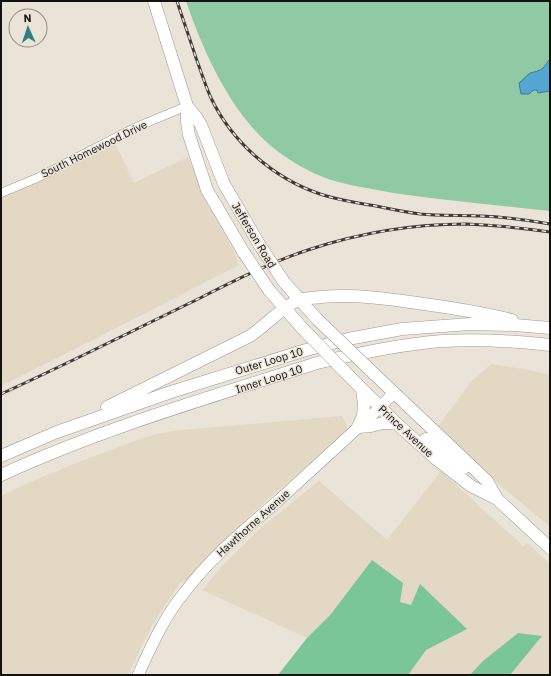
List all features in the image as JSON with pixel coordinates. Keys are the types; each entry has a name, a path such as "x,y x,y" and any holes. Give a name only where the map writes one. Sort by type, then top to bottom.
{"highway":[{"name":"Jefferson Road","path":"154,1 187,106 189,136 208,190 244,253 269,290 323,351"},
{"name":"Jefferson Road","path":"187,106 201,125 224,184 259,244 284,282 317,319 346,347"},
{"path":"58,432 243,340 257,331 285,308 299,300 331,296 390,299 454,308 550,328"},
{"name":"Outer Loop 10","path":"1,456 58,432 171,392 306,350 348,339 402,329 470,324 515,325 550,328"},
{"name":"Inner Loop 10","path":"1,475 72,444 128,424 317,363 363,352 444,341 504,341 550,345"},
{"path":"504,341 550,349"},
{"name":"Prince Avenue","path":"346,347 487,481 497,499"},
{"name":"Prince Avenue","path":"323,351 359,386 382,404 396,423 434,458 471,486 497,499 550,548"},
{"path":"359,386 364,405 363,416 358,427 383,423 396,423"},
{"path":"382,404 465,469 482,476"}],"main road":[{"name":"Hawthorne Avenue","path":"138,675 166,620 183,594 222,550 394,393"}],"street":[{"name":"South Homewood Drive","path":"1,193 37,178 134,128 187,106"}],"shaded area":[{"path":"115,143 134,183 188,157 210,205 233,249 239,265 1,386 1,196 13,193"},
{"path":"491,364 550,375 550,527 462,453 437,428 470,383"},
{"path":"342,416 348,429 254,512 188,579 180,583 152,625 128,675 1,675 1,496 84,460 157,434 172,431"},
{"path":"441,471 523,546 527,543 550,564 550,675 394,675 331,614 307,638 202,590 225,563 263,526 319,481 387,540"}],"green space":[{"path":"186,1 550,1 550,211 419,197 362,187 331,180 300,166 271,146 256,132 243,116 231,98 210,60"},
{"path":"372,560 403,583 400,602 411,605 420,584 467,629 426,650 408,675 278,675 307,638 331,614"},
{"path":"518,633 542,636 510,675 470,675 483,661"}],"water":[{"path":"550,59 550,91 538,93 537,90 534,90 529,94 521,94 519,83 530,73 542,69"}],"railway":[{"path":"177,1 207,88 220,114 242,143 270,168 286,178 303,187 327,196 420,214 498,217 550,224"},
{"path":"1,394 250,273 280,260 330,243 387,230 446,224 487,225 550,232"}]}
